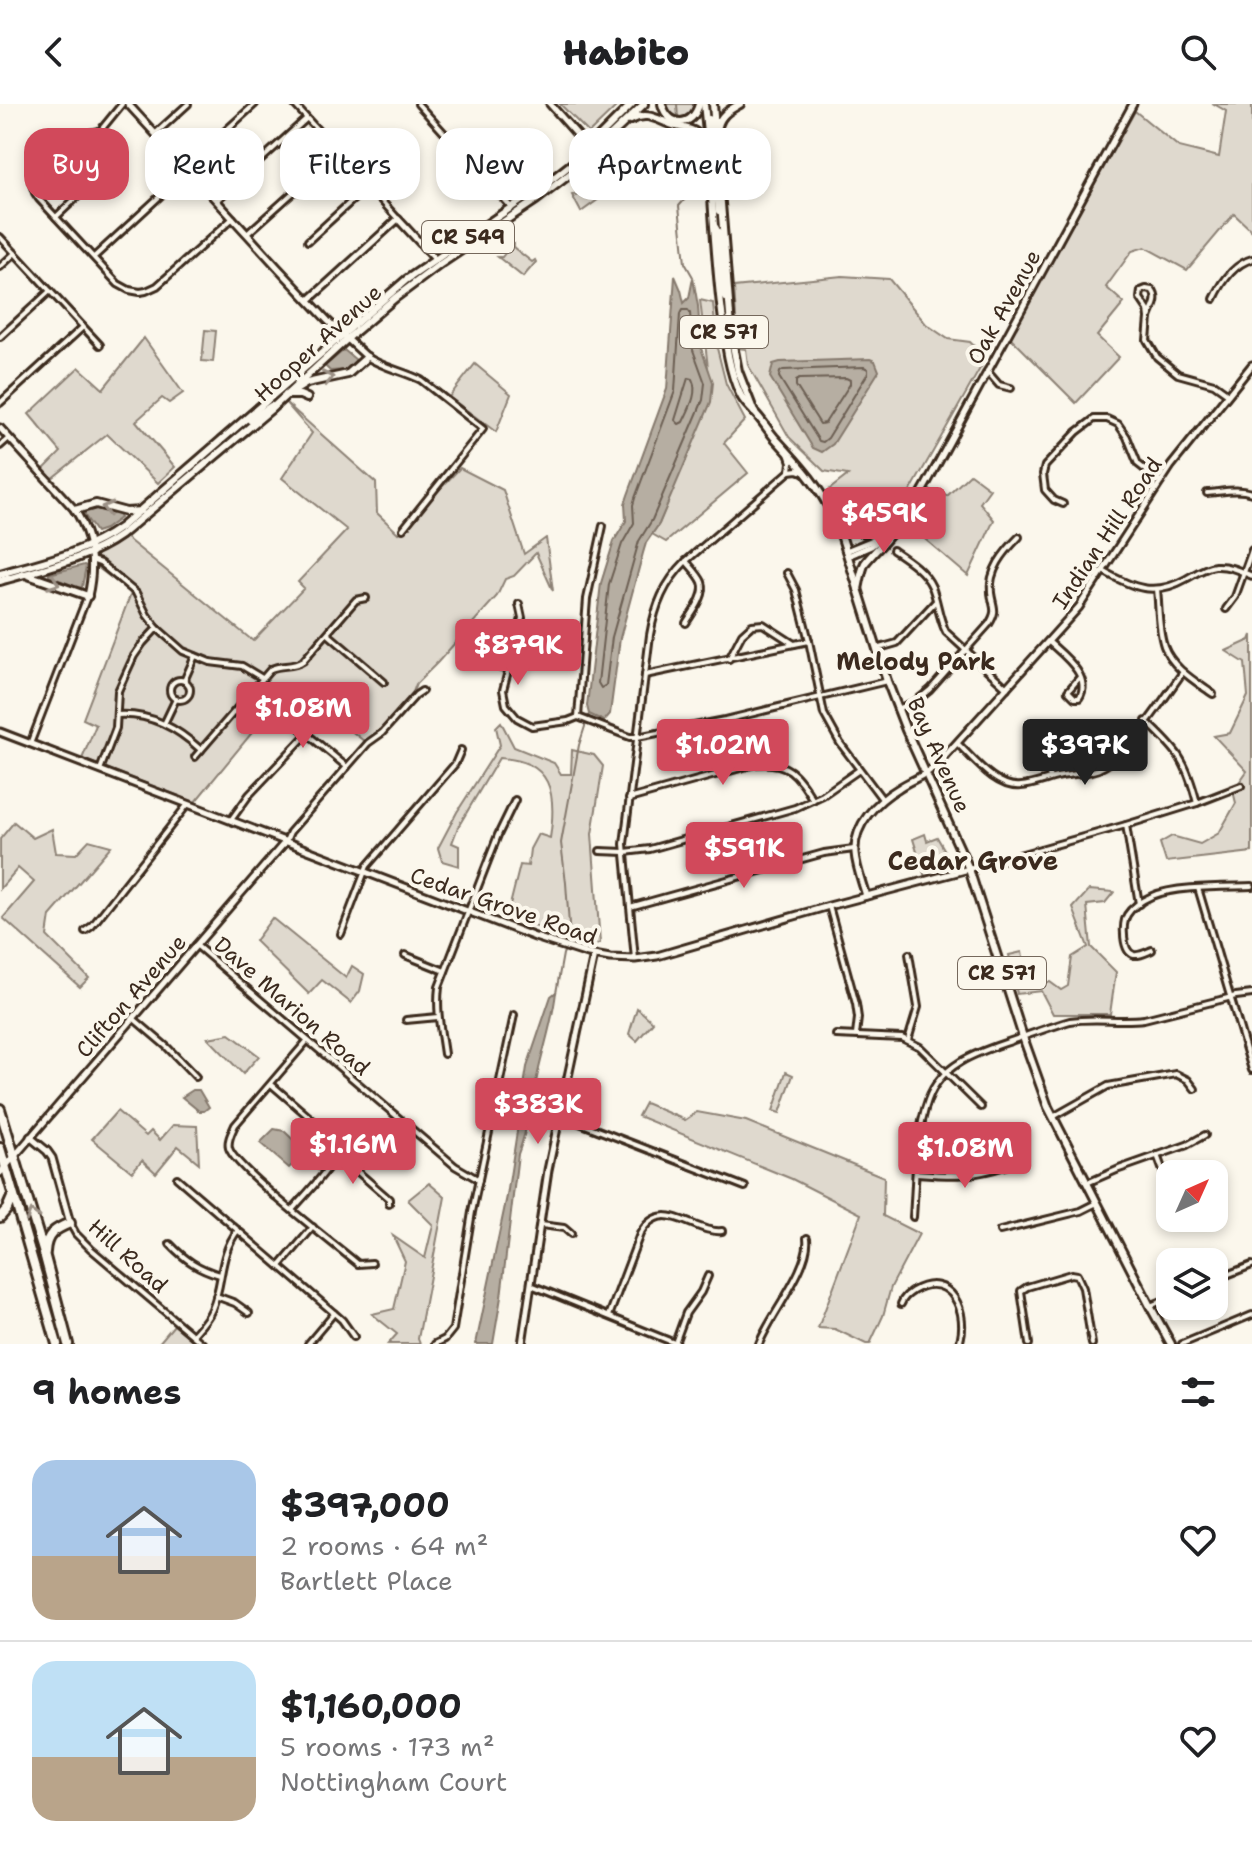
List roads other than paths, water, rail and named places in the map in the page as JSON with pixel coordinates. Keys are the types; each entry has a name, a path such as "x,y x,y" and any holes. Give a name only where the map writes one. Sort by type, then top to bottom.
{"highway":[{"path":"0,1109 68,1344"},
{"path":"0,1148 3,1170 13,1194 57,1344"},
{"path":"0,1217 13,1194"},
{"path":"45,1257 45,1246 52,1231 70,1223"}],"main road":[{"name":"Hooper Avenue","path":"607,128 632,104"},
{"name":"Hooper Avenue","path":"0,574 75,553 91,553 344,337 411,285 570,174 644,104"},
{"path":"662,104 665,114 688,128"},
{"path":"622,127 637,117 647,115 679,124 695,115 703,104"},
{"path":"703,104 706,128"},
{"path":"703,104 710,125 717,207 722,215 719,224 714,226"},
{"name":"Bay Avenue","path":"713,104 715,128"},
{"path":"717,128 724,113 740,104"},
{"name":"Hooper Avenue","path":"0,581 91,553 126,532 274,406 403,281 512,208 569,164"},
{"path":"712,200 714,226 719,234"},
{"name":"Bay Avenue","path":"721,200 719,234 728,355 740,395 746,406 820,489 833,514 897,709 969,869 1035,1073 1053,1117 1171,1344"},
{"name":"Bay Avenue","path":"719,234 735,357 754,412"},
{"path":"286,395 307,383 348,374 367,357"},
{"path":"286,395 307,398"},
{"path":"226,437 266,408 274,406"},
{"path":"75,510 96,504 126,512 141,511"},
{"path":"833,514 861,533 875,532 899,522"},
{"path":"858,590 865,564 899,522"},
{"path":"20,575 38,577 88,596"}],"street":[{"path":"102,128 122,104"},
{"path":"128,104 151,128"},
{"path":"162,128 188,104"},
{"path":"229,128 255,104"},
{"path":"294,104 314,128"},
{"path":"418,104 512,208"},
{"path":"550,104 571,128"},
{"name":"Oak Avenue","path":"847,553 881,540 917,501 1133,104"},
{"path":"264,157 306,119"},
{"path":"41,200 124,288 134,292 157,286 233,218"},
{"path":"56,217 74,200"},
{"path":"94,257 156,200"},
{"path":"217,200 344,337 367,357 383,367 421,380 483,429 403,529"},
{"path":"247,234 285,200"},
{"path":"308,241 353,200"},
{"path":"381,200 435,259"},
{"path":"309,300 398,219"},
{"path":"0,237 100,345"},
{"path":"0,267 15,253"},
{"path":"1214,299 1235,268 1252,259"},
{"path":"1149,318 1140,298 1141,291 1146,289 1156,295 1147,340 1157,357 1178,374 1214,384 1228,394"},
{"path":"0,337 50,291"},
{"path":"0,403 83,327"},
{"name":"Indian Hill Road","path":"854,849 864,821 882,799 927,775 1079,607 1181,452 1252,365"},
{"path":"987,371 999,385 1011,388"},
{"path":"1063,504 1045,490 1045,466 1094,419 1107,419 1118,424 1138,464 1161,482"},
{"path":"0,428 75,510 84,524 91,553 88,596 30,744"},
{"path":"0,446 9,438"},
{"path":"787,451 790,471"},
{"path":"635,959 625,852 650,635 658,601 671,577 686,561 790,471 798,470 809,475"},
{"path":"1207,493 1233,490 1252,493"},
{"path":"584,719 587,599 603,526"},
{"path":"897,709 915,702 930,690 994,616 991,593 993,575 1002,554 1019,537"},
{"path":"893,550 927,578 946,632 1007,688"},
{"path":"1226,609 1235,597 1252,550"},
{"path":"91,553 136,593 157,628 183,651 210,662 242,666 262,678"},
{"path":"686,561 702,581 703,587 686,623"},
{"path":"1103,571 1145,589 1176,585 1210,567 1228,567 1252,576"},
{"path":"787,573 796,590 819,697 830,727 882,799"},
{"path":"1157,589 1164,646 1183,672 1213,694"},
{"path":"195,757 262,678 275,667 303,661 356,600 366,598"},
{"path":"876,649 897,643 936,602"},
{"path":"519,604 522,618 503,690 506,705 517,718 532,726 584,719 637,737 725,720 887,681"},
{"path":"729,659 742,634 752,625 763,624 795,644"},
{"path":"100,770 116,728 118,691 134,656 157,628"},
{"path":"327,633 384,682"},
{"path":"645,675 809,641"},
{"path":"1049,642 1080,677 1083,693 1075,698 1068,691 1080,677"},
{"path":"184,681 195,656"},
{"path":"485,663 508,670"},
{"path":"957,743 992,776 1013,786 1090,771 1107,764 1123,749 1183,672"},
{"path":"175,681 184,681 189,686 188,696 182,700 176,699 170,692 170,686 175,681"},
{"path":"286,841 290,832 368,743 382,733 422,691"},
{"path":"164,724 176,699"},
{"path":"278,710 347,768"},
{"path":"117,715 150,718 184,736 201,750"},
{"path":"1146,721 1185,764 1197,803"},
{"name":"Cedar Grove Road","path":"0,732 468,912 562,946 610,958 657,956 1126,825 1241,786"},
{"path":"231,820 249,795 306,735"},
{"path":"341,934 367,866 455,764 461,750"},
{"path":"1041,750 1050,779"},
{"path":"629,799 766,762 794,772 814,800"},
{"path":"600,851 650,849 795,808 814,800 859,770"},
{"path":"444,1054 438,1017 439,987 498,835 515,800"},
{"path":"85,931 188,804"},
{"path":"1126,825 1139,904"},
{"name":"Clifton Avenue","path":"3,1170 286,841"},
{"path":"630,907 824,853 854,849 866,896"},
{"path":"1152,950 1133,955 1126,945 1124,923 1139,904 1161,893 1252,886"},
{"path":"1198,888 1252,1070"},
{"path":"829,906 856,1004 856,1036"},
{"name":"Dave Marion Road","path":"196,945 455,1166 479,1180"},
{"path":"908,1040 918,1007 909,954"},
{"path":"405,955 445,971"},
{"path":"522,1344 548,1170 594,955"},
{"path":"913,1217 920,1137 928,1100 946,1072 962,1060 1056,1025 1086,1018 1144,1019 1252,994"},
{"path":"435,1344 445,1339 453,1329 472,1212 514,1015"},
{"path":"406,1020 438,1017"},
{"path":"133,1018 196,1077"},
{"path":"836,1035 908,1040 920,1047 981,1107"},
{"path":"307,1041 235,1125 228,1144 237,1162 292,1210 358,1264 372,1263"},
{"path":"1053,1117 1108,1086 1176,1074 1188,1080 1195,1089"},
{"path":"271,1084 323,1129 330,1138 333,1150 329,1167 292,1210"},
{"path":"559,1115 745,1187"},
{"path":"1087,1183 1187,1145 1205,1135"},
{"name":"Hill Road","path":"30,1137 52,1158 70,1223 76,1234 203,1344"},
{"path":"1157,1155 1159,1160"},
{"path":"333,1158 350,1165 389,1199 389,1204"},
{"path":"917,1173 961,1176 1008,1165"},
{"path":"177,1178 342,1320 354,1337"},
{"path":"1000,1231 1081,1211 1097,1203"},
{"path":"609,1316 640,1234 653,1220 671,1216 713,1232 722,1231"},
{"path":"541,1225 564,1228 571,1234"},
{"path":"280,1266 313,1227"},
{"path":"193,1335 210,1314 229,1243 238,1230"},
{"path":"759,1344 809,1249 807,1238"},
{"path":"170,1244 198,1268 220,1275"},
{"path":"1228,1274 1252,1265"},
{"path":"1029,1344 1021,1291 1071,1274 1077,1275 1083,1288 1092,1344"},
{"path":"531,1285 676,1344 686,1313 708,1276"},
{"path":"901,1304 904,1297 926,1286 943,1287 959,1305 963,1326 959,1344"},
{"path":"216,1296 235,1303 249,1313"},
{"path":"1150,1306 1156,1304"},
{"path":"308,1344 334,1313"},
{"path":"1182,1344 1252,1315"}],"water":[{"path":"675,276 684,303 689,298 693,278 701,348 713,382 711,402 659,524 646,543 620,638 610,714 604,721 589,714 587,706 601,583 614,541 626,521 625,504 667,389"},
{"path":"344,350 356,360 346,370 330,371 325,366"},
{"path":"875,361 879,371 833,444 822,452 813,448 770,377 773,364"},
{"path":"93,508 120,518 96,532 85,516 85,510"},
{"path":"84,565 82,587 79,588 49,576 49,574"},
{"path":"556,992 518,1154 493,1344 476,1344 507,1196 527,1067 551,996"},
{"path":"199,1090 209,1107 204,1111 199,1111 182,1097"},
{"path":"274,1129 284,1131 304,1150 316,1149 309,1162 298,1159 289,1168 260,1143"}],"waterway":[{"path":"677,104 678,119"},
{"path":"684,200 679,206 685,263 693,277"},
{"path":"556,993 563,954 570,939 561,843 579,745 589,714"}],"district":[{"name":"Melody Park","path":"916,662"},
{"name":"Cedar Grove","path":"973,860"}]}
